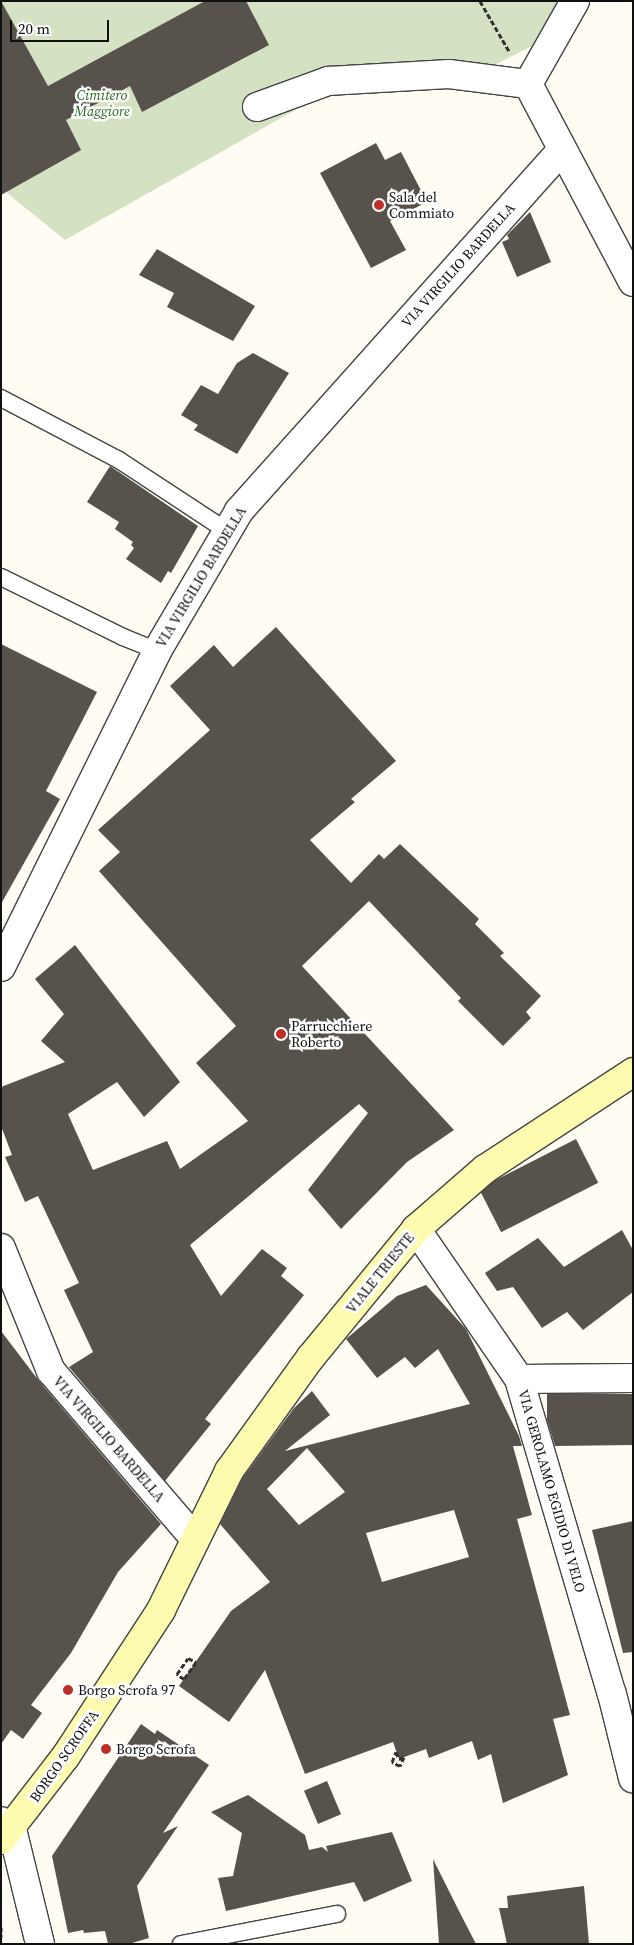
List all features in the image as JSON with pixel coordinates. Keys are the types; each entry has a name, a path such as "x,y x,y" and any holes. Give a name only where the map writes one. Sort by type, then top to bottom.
{"main road":[{"name":"VIALE TRIESTE","path":"195,1539 228,1471 311,1357 416,1229 485,1169 633,1072"},
{"name":"BORGO SCROFFA","path":"5,1830 66,1756 151,1625 195,1539"}],"street":[{"path":"528,84 575,1"},
{"path":"257,107 328,81 449,74 528,84"},
{"path":"528,84 560,150 633,282"},
{"name":"VIA VIRGILIO BARDELLA","path":"1,967 156,651 239,511 560,150"},
{"name":"VIA GEROLAMO EGIDIO DI VELO","path":"416,1229 519,1379 612,1694 633,1778"},
{"name":"VIA VIRGILIO BARDELLA","path":"1,1248 51,1371 195,1539"},
{"path":"519,1379 633,1378"},
{"path":"5,1830 40,1944"}],"lane":[{"path":"1,398 119,460 227,531"},
{"path":"1,577 156,651"},
{"path":"181,1944 337,1914"}],"path":[{"path":"480,1 528,84"},
{"path":"188,1658 196,1662 184,1679 177,1674 188,1658"},
{"path":"396,1752 399,1759 404,1757 400,1766 392,1762 396,1752"}],"green space":[{"name":"Cimitero Maggiore","path":"1,1 563,1 550,37 453,86 336,87 65,240 1,188"}],"building":[{"path":"1,1 48,86 205,1 246,1 269,45 142,112 130,86 66,120 81,150 1,195"},
{"name":"Sala del Commiato","path":"376,143 385,160 401,152 427,202 390,221 406,250 371,268 320,173"},
{"path":"530,212 551,262 517,277 502,242 509,239 507,235"},
{"path":"157,249 255,306 233,341 167,307 174,293 139,275"},
{"path":"253,353 289,373 237,454 194,430 198,425 181,415 201,385 218,394 237,363"},
{"path":"110,466 198,526 171,573 168,571 161,583 126,559 134,548 131,545 133,542 115,529 119,522 87,502"},
{"path":"276,627 396,761 351,799 355,802 310,840 351,883 379,854 384,859 400,844 479,919 475,924 504,953 500,956 541,996 526,1012 531,1018 503,1046 458,1001 461,998 369,901 302,966 454,1130 407,1162 341,1229 308,1190 368,1113 359,1104 190,1245 221,1296 262,1249 287,1268 281,1276 304,1295 205,1419 211,1424 165,1481 69,1367 93,1352 64,1290 79,1283 38,1196 25,1202 5,1157 12,1155 1,1126 1,1087 65,1062 41,1041 64,1014 35,979 75,945 180,1082 144,1117 117,1082 68,1114 93,1170 167,1141 180,1169 248,1121 196,1063 236,1026 99,871 120,852 98,830 210,730 170,686 214,645 233,667"},
{"path":"1,644 97,692 46,791 60,799 1,904"},
{"path":"576,1139 598,1183 501,1232 479,1188"},
{"path":"622,1230 633,1250 633,1292 583,1330 567,1312 542,1328 513,1287 497,1291 485,1273 538,1238 564,1267"},
{"path":"426,1285 466,1329 519,1436 522,1446 513,1446 532,1515 517,1519 570,1715 553,1719 568,1775 503,1803 491,1754 478,1760 472,1741 429,1758 426,1749 399,1759 393,1742 305,1774 265,1670 229,1722 179,1686 231,1611 270,1582 220,1524 242,1479 294,1408 312,1391 330,1415 285,1451 470,1404 438,1349 415,1368 405,1357 377,1378 346,1339 397,1296","holes":["307,1448 345,1492 299,1525 267,1489","454,1510 469,1557 382,1582 366,1533"]},
{"path":"1,1331 39,1381 161,1524 118,1572 71,1653 31,1705 42,1713 23,1739 11,1730 1,1744"},
{"path":"547,1394 633,1394 633,1445 555,1446 547,1420"},
{"path":"633,1521 633,1652 623,1653 592,1530"},
{"path":"141,1724 155,1734 157,1730 209,1765 163,1833 178,1826 137,1886 149,1938 129,1944 108,1944 105,1931 84,1933 83,1930 68,1933 52,1856"},
{"path":"327,1781 341,1814 318,1824 304,1791"},
{"path":"248,1795 305,1835 309,1850 322,1847 328,1852 326,1846 392,1832 412,1881 364,1902 354,1882 226,1911 218,1878 233,1876 242,1833 211,1812"},
{"path":"433,1859 459,1911 476,1944 439,1944"},
{"path":"584,1886 589,1944 507,1944 499,1908 508,1908 507,1896"}],"place":[{"name":"Sala del Commiato","path":"379,205"},
{"name":"Parrucchiere Roberto","path":"281,1034"},
{"name":"Borgo Scrofa 97","path":"68,1690"},
{"name":"Borgo Scrofa","path":"106,1749"}]}
